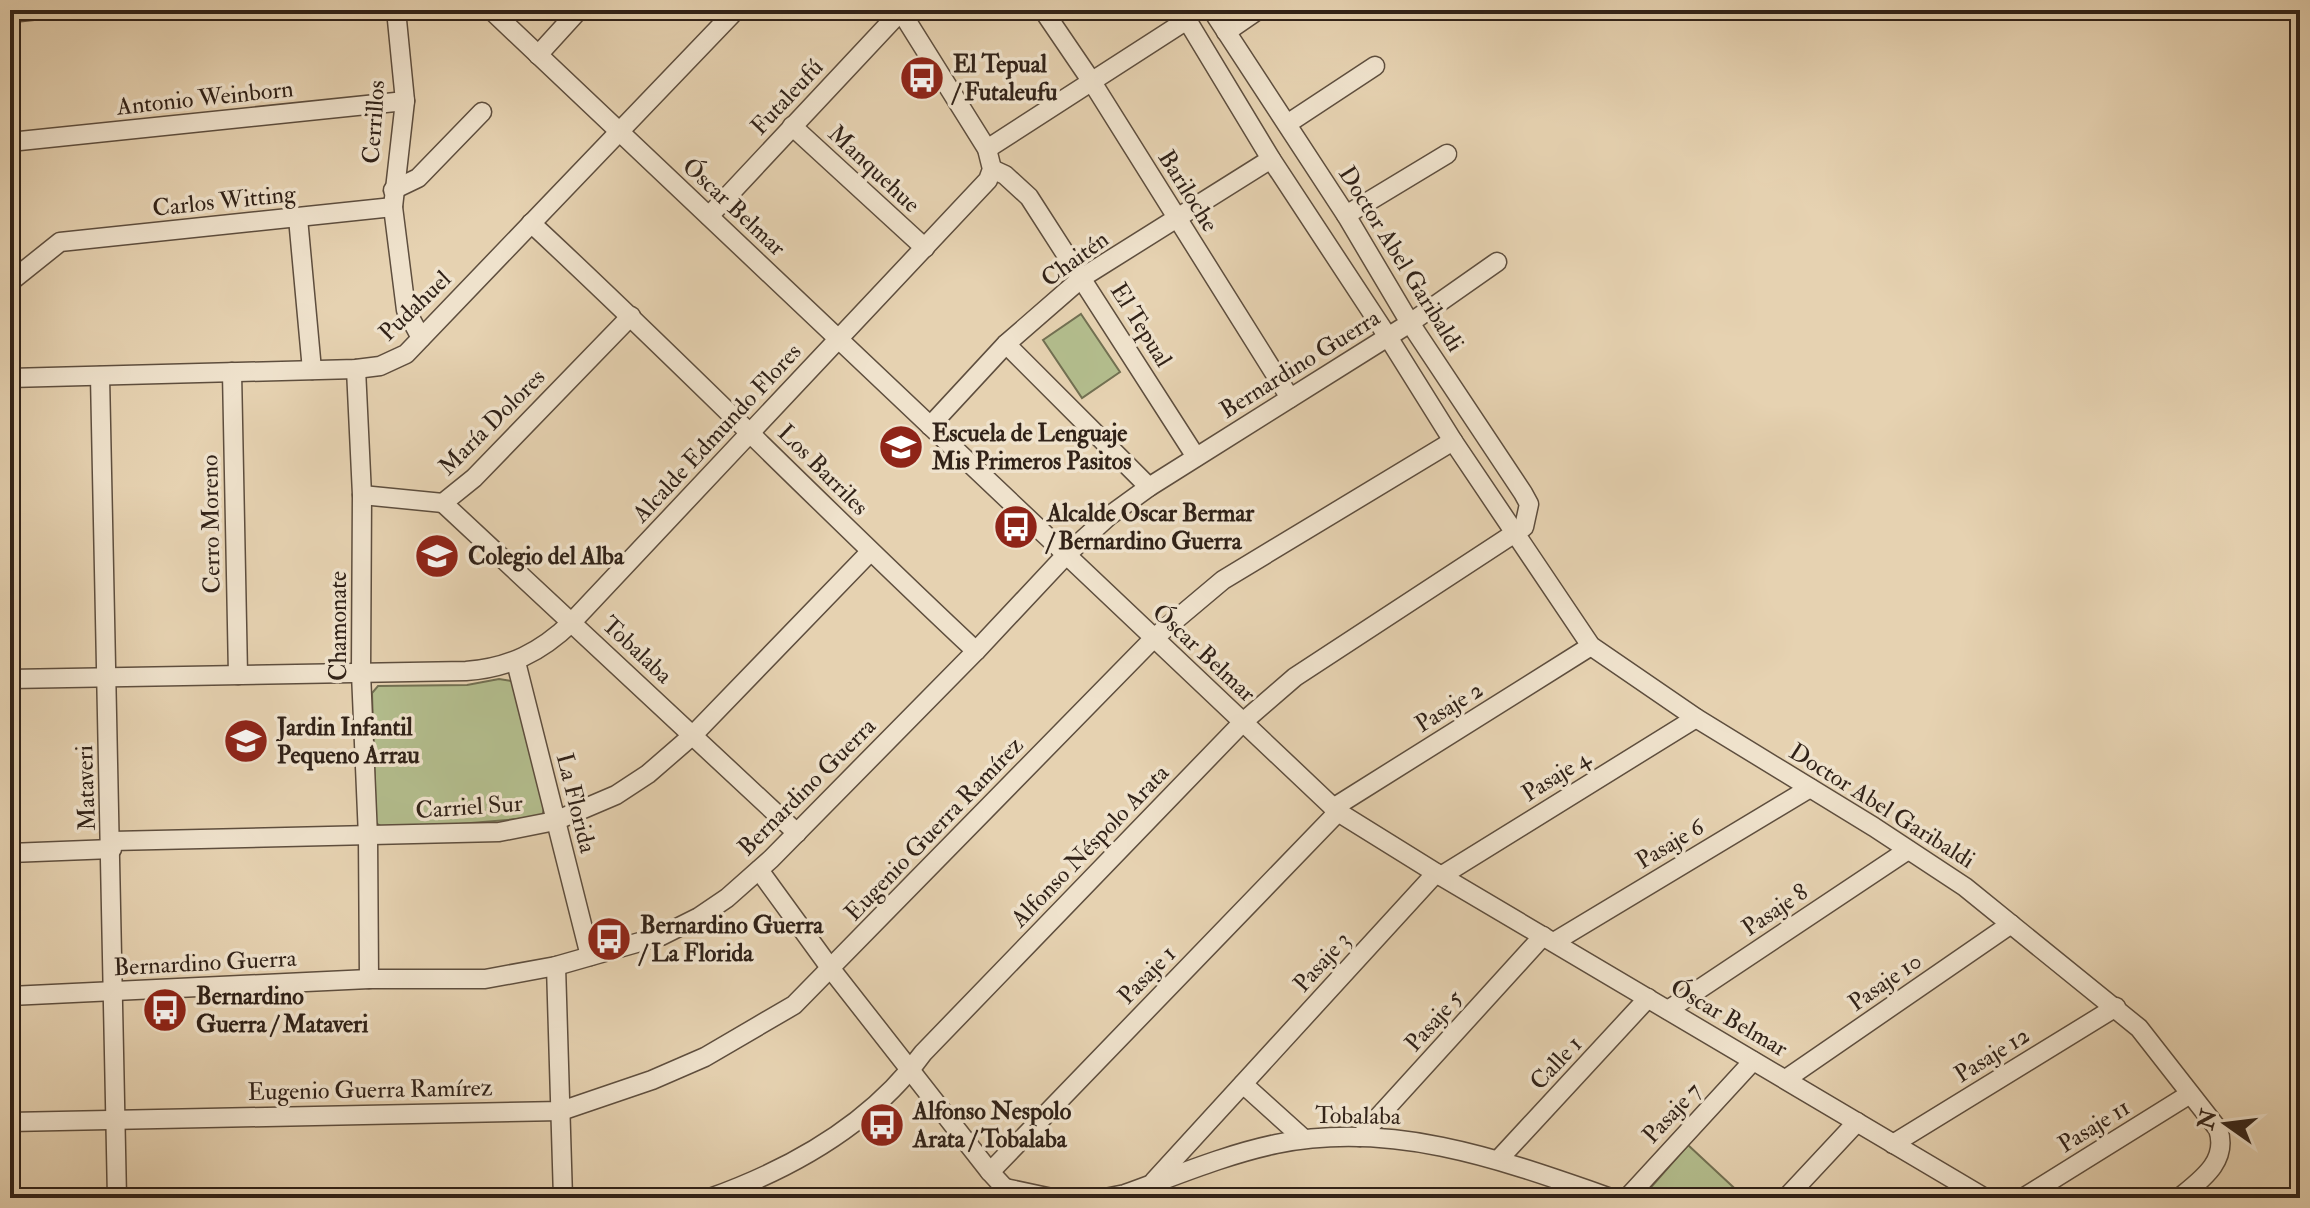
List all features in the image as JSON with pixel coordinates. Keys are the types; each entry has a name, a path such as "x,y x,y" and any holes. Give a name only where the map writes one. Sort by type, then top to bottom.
{"street":[{"path":"10,13 38,10"},
{"name":"Cerrillos","path":"396,10 405,101 393,199 406,310 421,338"},
{"name":"Óscar Belmar","path":"491,10 1336,810 1438,874 1985,1198"},
{"path":"538,55 579,10"},
{"name":"Pudahuel","path":"10,378 356,369 392,362 406,354 736,10"},
{"name":"Bariloche","path":"1043,10 1092,82 1290,398"},
{"name":"Doctor Abel Garibaldi","path":"1212,10 1346,215 1410,323 1529,504 1524,527 1515,535"},
{"path":"1226,32 1258,10"},
{"path":"900,11 987,149 992,169"},
{"name":"Futaleufú","path":"709,216 900,11"},
{"path":"987,149 1092,82 1184,15"},
{"name":"Doctor Abel Garibaldi","path":"1184,15 1271,159 1453,441 1591,646 1696,718 1965,887 2139,1028 2218,1129 2222,1140 2214,1166 2179,1198"},
{"path":"1287,124 1375,66"},
{"name":"Antonio Weinborn","path":"10,142 405,101"},
{"name":"Cerrillos","path":"393,199 418,178 482,112"},
{"name":"Manquehue","path":"792,126 925,248"},
{"path":"1346,215 1447,154"},
{"name":"Chaitén","path":"930,426 1006,344 1083,277 1271,159"},
{"name":"Alcalde Edmundo Flores","path":"10,679 483,670 516,662 548,643 572,622 984,186 992,169"},
{"name":"El Tepual","path":"992,169 1005,175 1029,197 1196,457"},
{"name":"Carlos Witting","path":"10,282 60,242 298,218 393,199"},
{"path":"298,218 312,370"},
{"name":"Los Barriles","path":"531,223 976,651"},
{"name":"Bernardino Guerra","path":"10,996 369,979 485,979 556,966 661,936 699,917 759,870 976,651 1066,555 1109,516 1149,487 1410,323 1497,262"},
{"name":"María Dolores","path":"362,495 443,503 474,478 631,316"},
{"path":"1006,344 1149,487"},
{"name":"Chamonate","path":"356,369 362,495 361,673 368,837 369,979"},
{"name":"Cerro Moreno","path":"232,372 238,675"},
{"name":"Mataveri","path":"100,376 117,1198"},
{"name":"Eugenio Guerra Ramírez","path":"10,1122 561,1111 652,1080 705,1057 794,1005 1154,638 1223,580 1453,441"},
{"name":"Tobalaba","path":"443,503 797,833"},
{"name":"Alfonso Néspolo Arata","path":"710,1198 783,1166 826,1142 877,1106 923,1053 1243,722 1295,677 1515,535"},
{"name":"Carriel Sur","path":"10,853 112,845 499,832 555,821 616,795 648,774 693,735 870,552"},
{"name":"Pasaje 2","path":"1336,810 1591,646"},
{"name":"La Florida","path":"516,662 590,956"},
{"name":"Pasaje 4","path":"1438,874 1696,718"},
{"name":"Pasaje 6","path":"1548,939 1810,788"},
{"name":"Pasaje 1","path":"990,1172 1336,810"},
{"name":"Pasaje 8","path":"1668,1010 1908,850"},
{"path":"759,870 831,969 990,1172 1010,1193 1052,1198"},
{"name":"Pasaje 3","path":"1152,1184 1438,874"},
{"name":"Pasaje 10","path":"1786,1079 2011,924"},
{"name":"Pasaje 5","path":"1360,1137 1548,939"},
{"path":"556,966 563,1198"},
{"name":"Calle 1","path":"1499,1159 1648,998"},
{"name":"Pasaje 12","path":"1893,1144 2116,1007"},
{"name":"Pasaje 7","path":"1627,1198 1753,1061"},
{"path":"1243,1084 1304,1139"},
{"name":"Pasaje 11","path":"2023,1198 2190,1094"},
{"path":"1786,1198 1857,1122"},
{"name":"Tobalaba","path":"1105,1198 1243,1152 1304,1139 1360,1137 1433,1144 1499,1159 1611,1198"},
{"path":"1948,1198 1961,1184"}],"green space":[{"path":"1081,314 1120,372 1082,398 1043,340"},
{"path":"499,679 517,682 545,804 542,817 387,830 376,823 372,693 378,686 467,685"},
{"path":"1688,1145 1745,1198 1647,1198 1645,1194"}],"place":[{"name":"El Tepual / Futaleufu","path":"922,78"},
{"name":"Escuela de Lenguaje Mis Primeros Pasitos","path":"901,447"},
{"name":"Alcalde Oscar Bermar / Bernardino Guerra","path":"1016,527"},
{"name":"Colegio del Alba","path":"437,556"},
{"name":"Jardin Infantil Pequeno Arrau","path":"246,741"},
{"name":"Bernardino Guerra / La Florida","path":"609,939"},
{"name":"Bernardino Guerra / Mataveri","path":"165,1010"},
{"name":"Alfonso Nespolo Arata / Tobalaba","path":"882,1125"}]}
